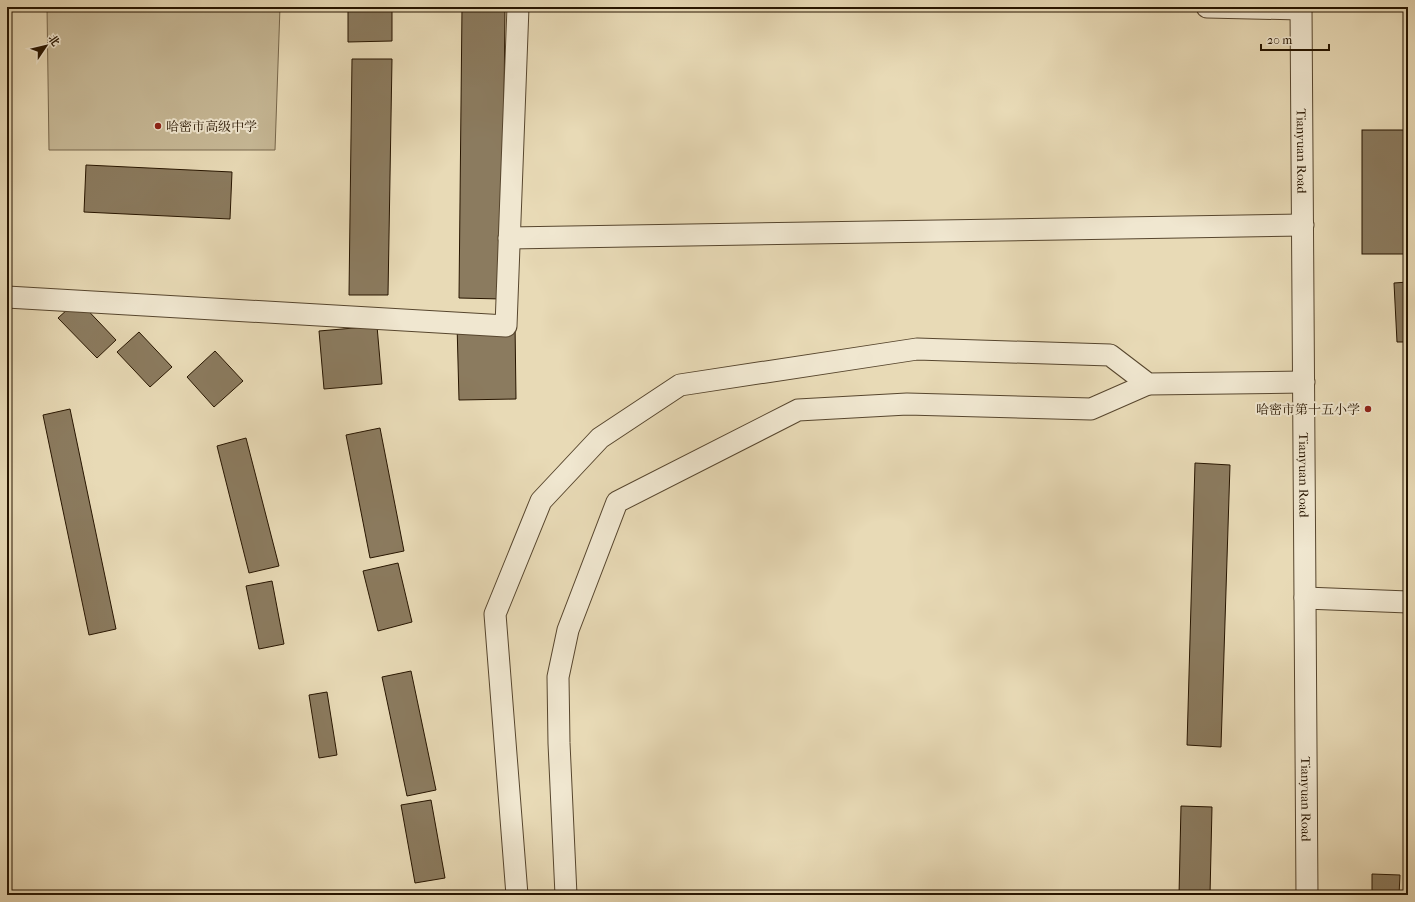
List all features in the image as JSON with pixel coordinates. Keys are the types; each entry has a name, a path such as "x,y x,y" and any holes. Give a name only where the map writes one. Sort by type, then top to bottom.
{"street":[{"path":"7,297 506,326 518,7"},
{"path":"1207,7 1301,8"},
{"name":"Tianyuan Road","path":"1301,8 1307,895"},
{"path":"509,238 1303,225"},
{"path":"517,895 495,614 541,501 600,438 680,385 917,349 1110,355 1148,384"},
{"path":"566,895 559,743 558,677 568,630 618,502 798,410 907,404 1091,409 1148,384 1304,382"},
{"path":"1305,598 1408,602"}],"shaded area":[{"path":"47,7 280,7 275,150 49,150"}],"building":[{"path":"348,7 392,7 392,41 348,42"},
{"path":"462,7 505,7 502,299 459,298"},
{"path":"352,59 392,59 388,295 349,295"},
{"path":"1362,130 1408,130 1408,254 1362,254"},
{"path":"86,165 232,172 230,219 84,212"},
{"path":"1408,282 1408,342 1397,342 1394,283"},
{"path":"78,300 116,340 97,358 58,318"},
{"path":"515,323 516,399 459,400 457,324"},
{"path":"377,326 382,384 324,389 319,331"},
{"path":"139,332 172,367 150,387 117,352"},
{"path":"215,351 243,381 214,407 187,377"},
{"path":"70,409 116,629 89,635 43,415"},
{"path":"380,428 404,551 370,558 346,435"},
{"path":"246,438 279,566 249,573 217,446"},
{"path":"1195,463 1230,465 1221,747 1187,745"},
{"path":"398,563 412,622 378,631 363,571"},
{"path":"272,581 284,644 259,649 246,586"},
{"path":"411,671 436,790 407,796 382,677"},
{"path":"327,692 337,755 319,758 309,695"},
{"path":"431,800 445,878 415,883 401,805"},
{"path":"1181,806 1212,807 1210,895 1179,895"},
{"path":"1372,874 1400,875 1399,895 1372,895"}],"place":[{"name":"哈密市高级中学","path":"158,126"},
{"name":"哈密市第十五小学","path":"1368,409"}]}
